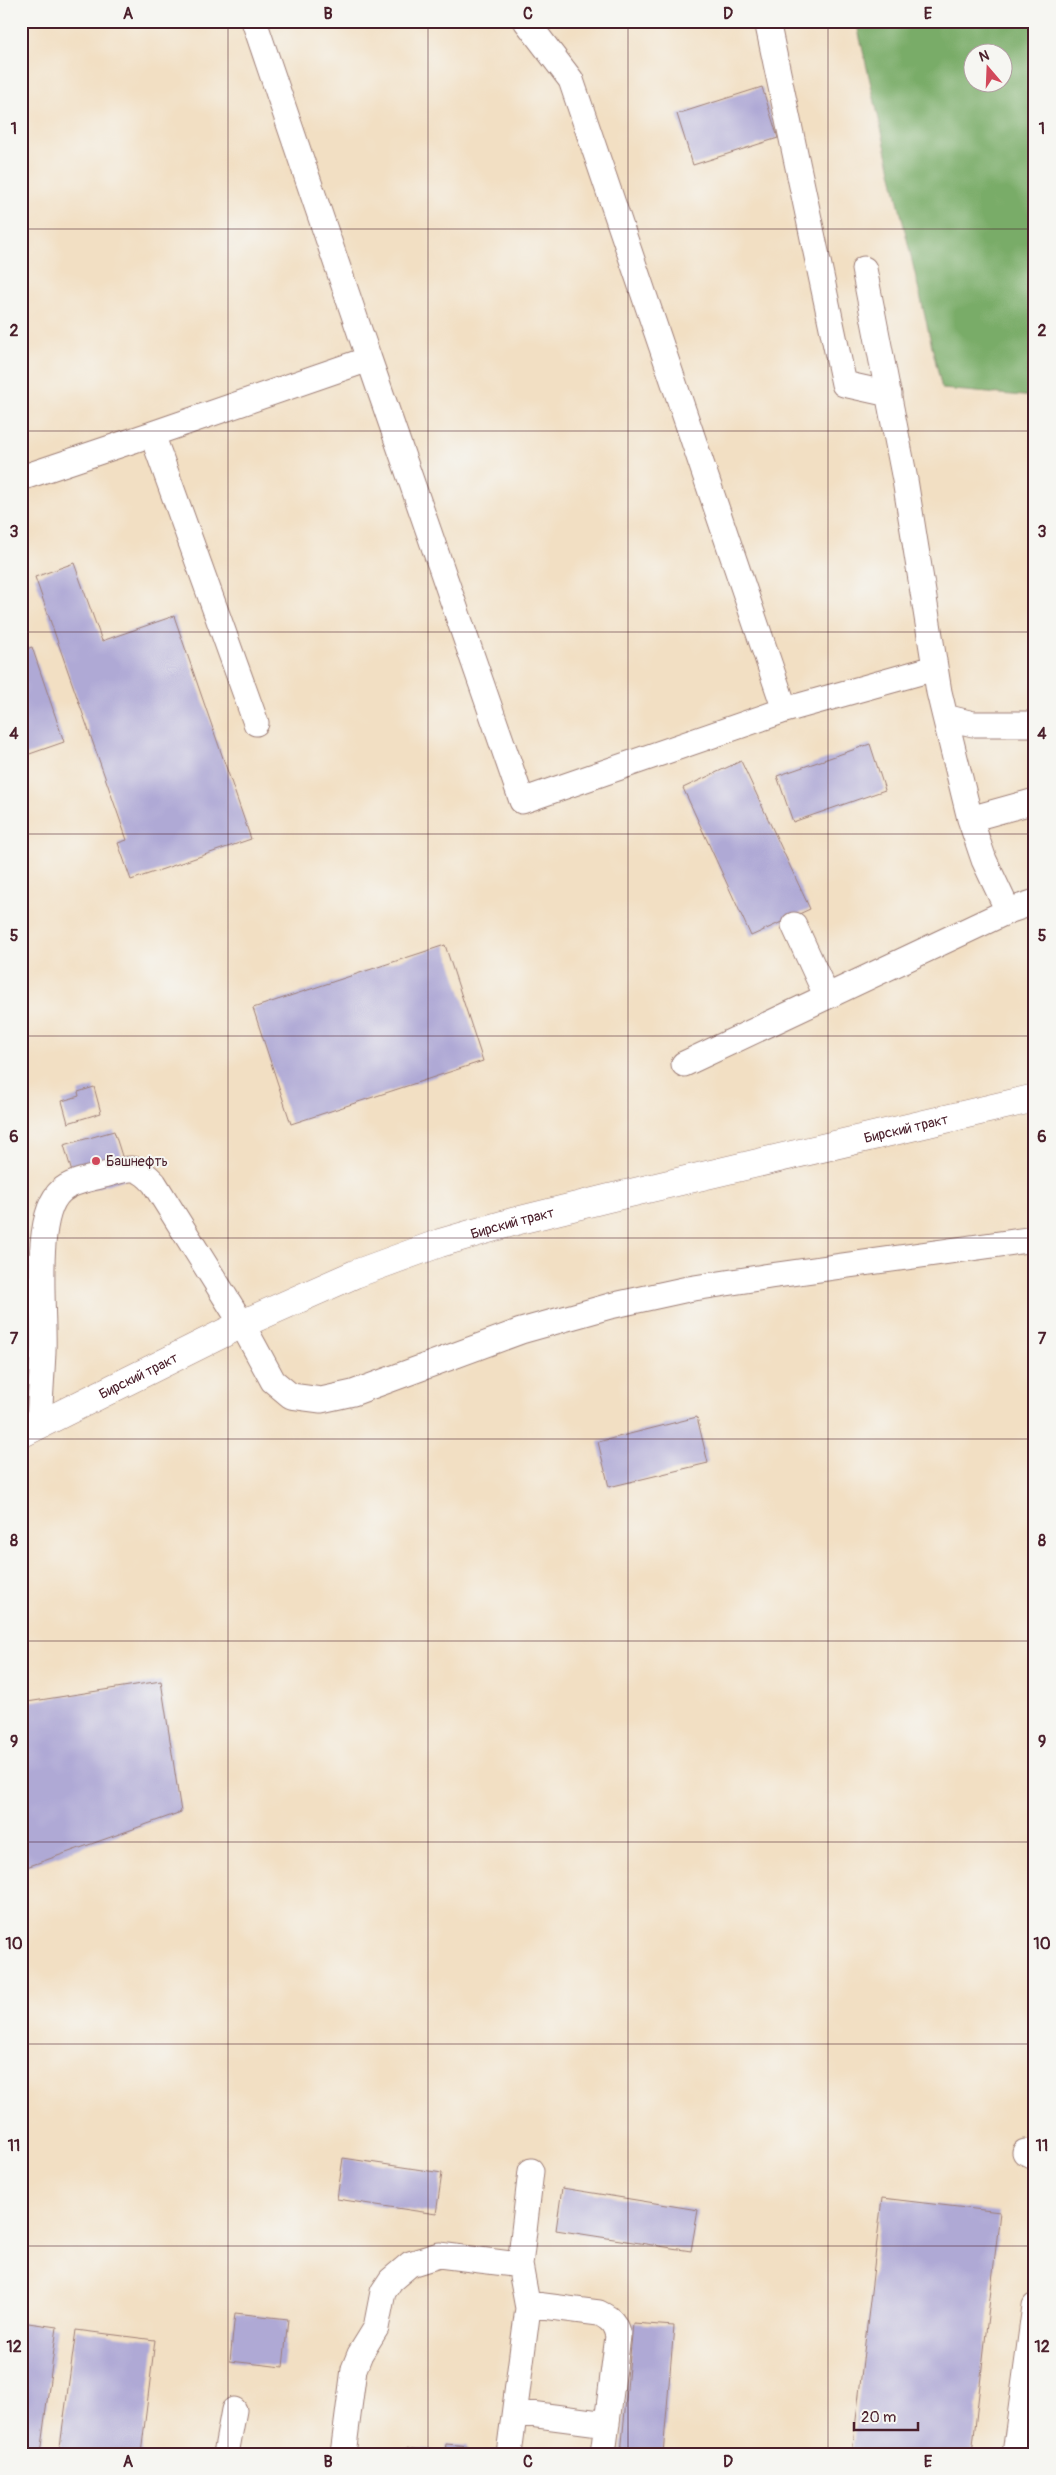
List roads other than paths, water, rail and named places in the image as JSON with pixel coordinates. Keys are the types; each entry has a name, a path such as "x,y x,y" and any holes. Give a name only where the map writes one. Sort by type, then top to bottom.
{"main road":[{"name":"Бирский тракт","path":"30,1429 242,1324 355,1274 440,1244 497,1227 1035,1098"}],"street":[{"path":"254,21 522,801 784,710 935,668"},
{"path":"526,21 571,80 784,710"},
{"path":"767,21 844,384 889,394"},
{"path":"864,269 905,480 935,668 945,717 970,819 984,860 1008,910"},
{"path":"21,478 369,359"},
{"path":"152,434 256,724"},
{"path":"945,717 973,724 1035,724"},
{"path":"970,819 1035,801"},
{"path":"684,1064 1008,910 1035,902"},
{"path":"794,926 826,995"},
{"path":"30,1429 43,1350 44,1227 50,1205 60,1192 70,1185 132,1168 144,1171 154,1183 242,1324 273,1381 291,1396 321,1400 353,1393 521,1331 610,1306 688,1289 770,1276 1035,1239"},
{"path":"509,2454 528,2304 520,2265 531,2171"},
{"path":"343,2454 354,2369 360,2354 376,2328 382,2292 391,2280 410,2264 439,2256 520,2265"},
{"path":"528,2304 599,2313 609,2318 615,2324 618,2336 603,2454"},
{"path":"1015,2454 1035,2306"},
{"path":"226,2454 234,2410"},
{"path":"514,2412 607,2424"}],"place":[{"name":"Башнефть","path":"96,1161"}]}
